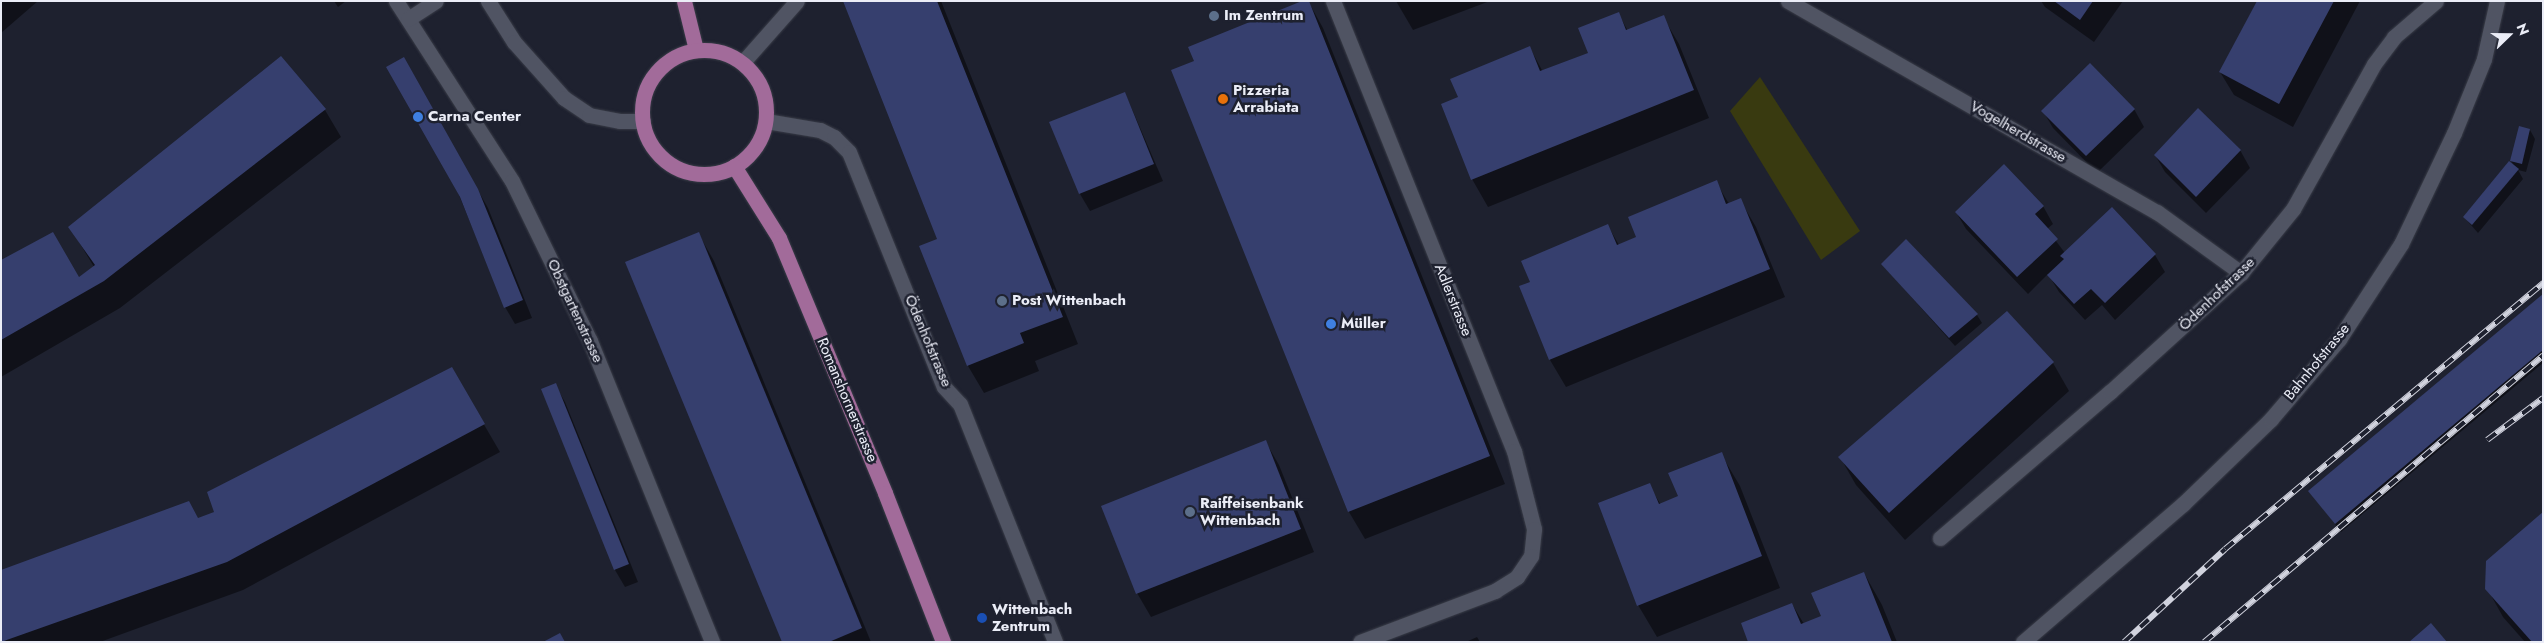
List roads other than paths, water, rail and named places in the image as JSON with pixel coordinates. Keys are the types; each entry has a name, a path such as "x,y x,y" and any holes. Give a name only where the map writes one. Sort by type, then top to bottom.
{"main road":[{"path":"684,1 696,50"},
{"path":"696,50 712,50 743,62 762,88 766,121 756,148 734,166 705,174 677,168 654,148 643,121 646,89 654,74 666,62 696,50"},
{"name":"Romanshornerstrasse","path":"734,166 779,238 885,493 943,642"}],"street":[{"name":"Obstgartenstrasse","path":"396,1 512,181 586,332 712,642"},
{"path":"408,19 436,1"},
{"path":"488,1 514,42 564,98 589,115 620,121 643,121"},
{"path":"743,62 797,1"},
{"name":"Adlerstrasse","path":"1333,1 1511,442 1526,490 1534,529 1531,556 1517,577 1495,591 1360,642"},
{"name":"Vogelherdstrasse","path":"1788,1 2157,212 2241,273"},
{"name":"Ödenhofstrasse","path":"1940,538 2110,392 2241,273 2293,209 2374,64 2394,37 2436,1"},
{"name":"Bahnhofstrasse","path":"2023,642 2183,504 2271,419 2339,339 2401,244 2454,133 2484,59 2497,1"},
{"name":"Ödenhofstrasse","path":"766,121 820,130 834,137 849,152 944,386 960,404 1055,642"}],"railway":[{"path":"2124,642 2225,549 2543,283"},
{"path":"2204,642 2543,356"},
{"path":"2487,440 2543,398"}],"place":[{"name":"Im Zentrum","path":"1214,16"},
{"name":"Pizzeria Arrabiata","path":"1223,99"},
{"name":"Carna Center","path":"418,117"},
{"name":"Post Wittenbach","path":"1002,301"},
{"name":"Müller","path":"1331,324"},
{"name":"Raiffeisenbank Wittenbach","path":"1190,512"},
{"name":"Wittenbach Zentrum","path":"982,618"}]}
